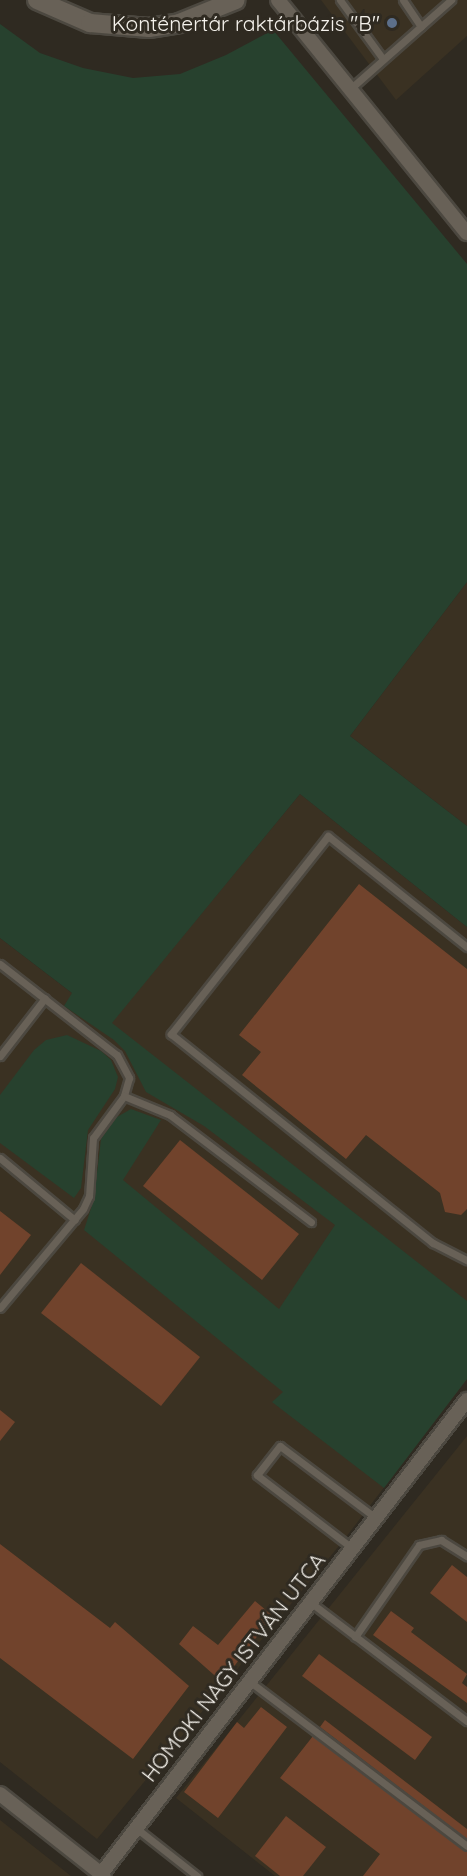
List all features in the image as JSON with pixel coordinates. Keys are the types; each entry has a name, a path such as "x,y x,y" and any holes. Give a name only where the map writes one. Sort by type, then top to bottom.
{"main road":[{"path":"37,0 90,23 138,28 179,23 236,0"}],"street":[{"path":"278,0 467,233"},
{"name":"HOMOKI NAGY ISTVÁN UTCA","path":"101,1875 135,1827 467,1400"},
{"path":"0,1794 101,1875"}],"lane":[{"path":"340,0 384,59"},
{"path":"403,0 421,27"},
{"path":"350,89 452,0"},
{"path":"467,947 328,836 171,1034 433,1243 467,1260"},
{"path":"0,964 123,1062 129,1078 124,1096 93,1138 89,1196 75,1220 0,1308"},
{"path":"0,1056 45,998"},
{"path":"124,1096 170,1115 311,1222"},
{"path":"0,1158 75,1220"},
{"path":"352,1548 256,1475 280,1446 376,1518"},
{"path":"355,1637 419,1545 441,1540 467,1556"},
{"path":"310,1602 467,1721"},
{"path":"249,1681 467,1846"},
{"path":"135,1827 197,1876"}],"shaded area":[{"path":"321,0 467,0 467,36 396,100"},
{"path":"467,582 467,826 350,736"},
{"path":"300,794 467,927 467,1379 343,1541 97,1839 0,1762 0,938 111,1023"},
{"path":"467,1436 467,1876 275,1876 176,1798"},
{"path":"0,1820 71,1876 0,1876"}],"green space":[{"path":"0,24 40,53 83,68 133,78 180,74 226,55 273,30 467,264 467,582 350,736 467,826 467,927 300,794 112,1023 467,1301 467,1379 384,1488 272,1402 283,1392 84,1230 94,1199 101,1139 117,1117 131,1109 161,1120 123,1180 279,1309 335,1225 204,1126 146,1092 125,1051 114,1040 64,1006 72,993 0,938"},
{"path":"67,1035 101,1051 111,1060 118,1077 115,1089 88,1130 81,1188 74,1198 0,1143 0,1095 34,1050 46,1040"}],"building":[{"path":"359,884 467,969 467,1209 461,1215 445,1212 440,1193 366,1135 346,1159 242,1075 261,1052 239,1035"},
{"path":"180,1140 299,1234 262,1280 143,1186"},
{"path":"0,1211 31,1235 0,1275"},
{"path":"81,1263 200,1357 161,1406 41,1313"},
{"path":"0,1410 15,1422 0,1441"},
{"path":"0,1544 110,1628 115,1622 189,1686 133,1759 0,1658"},
{"path":"452,1565 467,1577 467,1622 430,1593"},
{"path":"255,1601 273,1616 222,1682 179,1644 193,1626 218,1645"},
{"path":"391,1611 414,1628 411,1632 467,1674 462,1683 467,1687 467,1703 373,1635"},
{"path":"319,1654 432,1737 415,1760 302,1676"},
{"path":"261,1707 287,1727 218,1818 184,1792 237,1722 244,1728"},
{"path":"325,1720 467,1829 467,1839 320,1727"},
{"path":"313,1736 467,1852 467,1876 363,1876 380,1854 280,1778"},
{"path":"286,1816 326,1847 303,1876 280,1876 255,1856"}],"place":[{"name":"Konténertár raktárbázis \"B\"","path":"392,23"}]}
